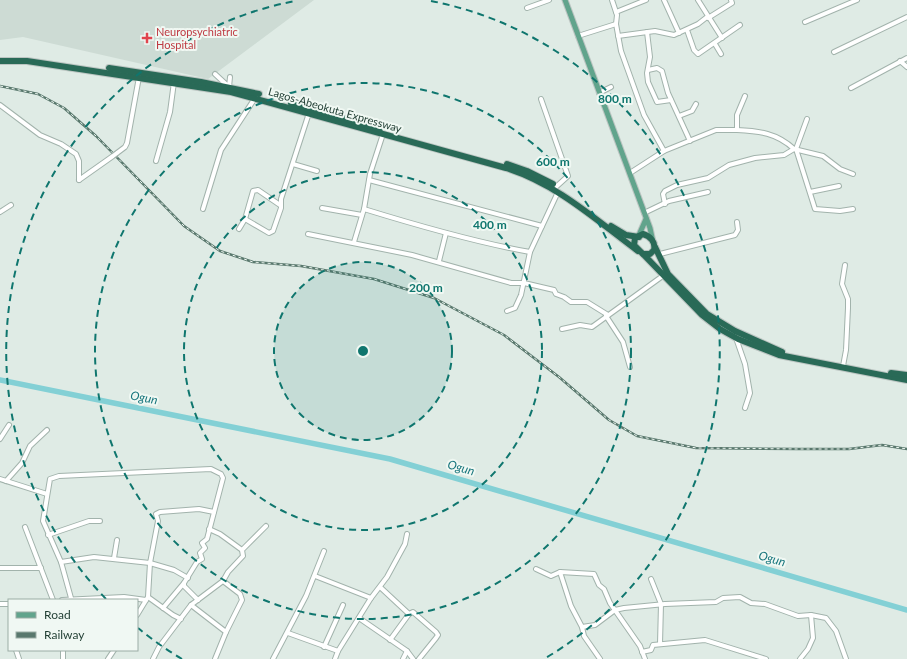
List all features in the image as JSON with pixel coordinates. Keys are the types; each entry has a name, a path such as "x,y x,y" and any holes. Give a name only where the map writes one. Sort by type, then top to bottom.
{"highway":[{"name":"Lagos-Abeokuta Expressway","path":"0,56 27,57 229,87 514,167 537,175 616,230 626,235 639,236"},
{"name":"Lagos-Abeokuta Expressway","path":"0,61 27,61 174,82 255,97 520,173 558,189 640,253 664,274 702,315 736,338 779,355 907,380"},
{"path":"654,244 654,250 650,254 640,253 634,241 637,236 646,235 654,244 660,254 666,271 678,285 699,306 725,326 780,352 843,366 907,376"}],"main road":[{"path":"565,0 630,173 653,237 654,244"},
{"path":"639,236 646,219"}],"street":[{"path":"527,8 549,0"},
{"path":"612,0 616,12 616,24 621,51 644,115 664,151"},
{"path":"616,12 646,0"},
{"path":"664,0 679,34"},
{"path":"618,36 647,32 660,32 674,35 679,34 732,3 731,0"},
{"path":"805,22 856,0"},
{"path":"700,1 708,18 722,38"},
{"path":"834,52 907,17"},
{"path":"578,36 616,24"},
{"path":"686,30 697,53 701,53 740,25"},
{"path":"647,32 650,57 648,82 656,102 671,100"},
{"path":"714,44 721,54"},
{"path":"850,88 907,58"},
{"path":"900,61 907,67"},
{"path":"648,70 657,68 661,70 671,100 690,141"},
{"path":"215,74 229,87"},
{"path":"0,105 40,135 61,144 76,154 79,161 79,180 125,147 140,77"},
{"path":"229,87 230,77"},
{"path":"156,162 170,112 174,82"},
{"path":"599,93 611,87"},
{"path":"737,130 737,115 745,96"},
{"path":"203,209 221,150 255,97"},
{"path":"508,311 515,308 521,295 530,252 558,189 568,176 566,166 542,99"},
{"path":"679,116 692,111 696,104"},
{"path":"245,219 269,233 273,231 309,113"},
{"path":"665,204 664,193 672,187 708,178 729,165 755,158 784,155 795,149 807,119"},
{"path":"630,173 664,151 716,130 737,130 769,133 795,149 823,156 840,170 853,174"},
{"path":"354,242 364,209 369,180 383,134"},
{"path":"795,149 815,209 840,211 854,209"},
{"path":"293,164 317,171"},
{"path":"369,180 542,226"},
{"path":"810,192 839,186"},
{"path":"239,229 245,219 252,191 258,190 280,205"},
{"path":"644,213 669,201 708,192"},
{"path":"0,212 11,205"},
{"path":"322,208 362,215"},
{"path":"364,209 494,246 530,252"},
{"path":"660,254 735,235 738,230 737,222"},
{"path":"439,261 446,233"},
{"path":"308,234 354,242 439,261 511,283 524,283 554,290 556,294 571,302 587,302 607,315 623,342 630,367"},
{"path":"843,366 846,350 848,308 848,302 842,284 845,265"},
{"path":"562,329 580,325 592,327 664,274"},
{"path":"736,338 745,364 748,382 749,395 745,408"},
{"path":"0,439 9,425"},
{"path":"6,481 22,463 30,446 47,430"},
{"path":"71,598 60,562 43,521 50,479 58,476 210,469 221,474 223,478 207,539 202,543 205,548 200,553 202,559 196,562 188,578 163,608"},
{"path":"0,479 47,494"},
{"path":"138,613 147,599 150,563 158,522 156,514 160,512 199,509 214,512"},
{"path":"48,536 89,521 100,521"},
{"path":"155,658 159,647 182,619 191,605 223,581 228,572 242,556 242,550 266,526"},
{"path":"24,527 53,599"},
{"path":"209,529 226,538 242,550"},
{"path":"335,659 338,651 371,598 390,571 407,534"},
{"path":"114,558 116,540"},
{"path":"273,659 288,633 315,576 324,551"},
{"path":"60,562 94,557 114,558 150,563 174,570 188,578"},
{"path":"0,568 41,568"},
{"path":"536,569 551,576 560,572 594,574 615,610 640,646 644,659"},
{"path":"560,572 571,606 582,627 584,636 600,659"},
{"path":"315,576 352,589 371,598"},
{"path":"652,579 660,604 660,644"},
{"path":"215,659 226,632 242,600 240,594 223,581"},
{"path":"184,583 184,586 198,600"},
{"path":"380,587 409,614"},
{"path":"67,599 103,599 124,597 147,599 182,619"},
{"path":"582,627 594,625 615,610 660,604 716,602 723,598 740,598 751,603 765,604 798,616 822,616 830,621 836,632 846,659"},
{"path":"191,605 226,632"},
{"path":"324,647 342,605"},
{"path":"390,640 409,614 413,612 438,634 419,659"},
{"path":"800,659 808,649 813,638 811,615"},
{"path":"359,618 407,651 413,659"},
{"path":"288,633 338,651"},
{"path":"642,652 651,650 653,645 705,640 764,659"},
{"path":"403,659 407,651"}],"shaded area":[{"name":"Neuropsychiatric Hospital","path":"0,0 314,0 208,79 23,37 0,40"}],"waterway":[{"name":"Ogun","path":"0,380 390,459 907,610"}],"railway":[{"path":"0,86 38,94 64,108 96,136 184,226 220,251 253,262 301,266 374,279 434,298 504,335 559,377 609,420 637,436 696,448 849,449 882,445 907,449"}],"place":[{"name":"Neuropsychiatric Hospital","path":"147,38"}]}
